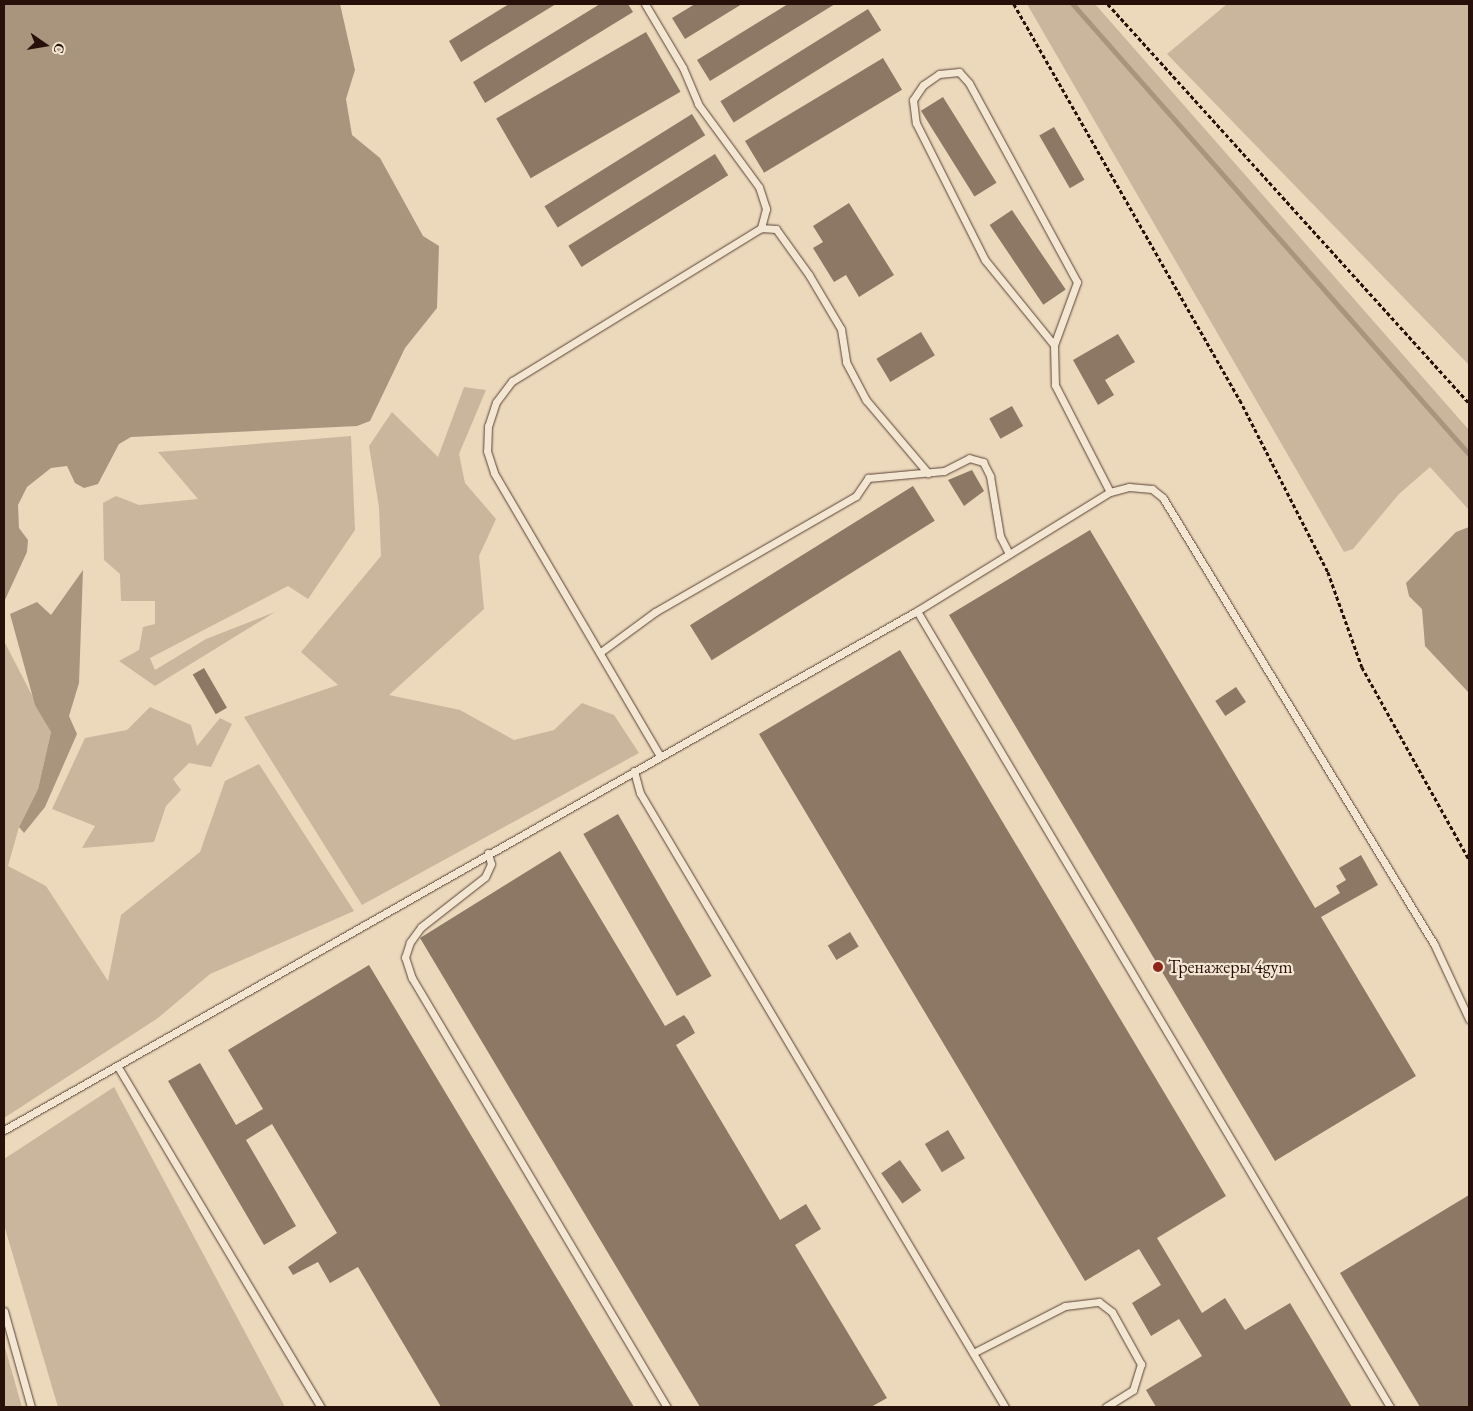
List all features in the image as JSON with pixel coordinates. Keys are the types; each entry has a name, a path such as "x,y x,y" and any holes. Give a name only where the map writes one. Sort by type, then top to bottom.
{"lane":[{"path":"644,4 683,68 698,104 760,187 766,208 761,228"},
{"path":"1054,345 984,260 916,124 913,100 923,85 939,74 959,72 969,84 1077,282 1054,345 1055,386 1110,492"},
{"path":"660,756 602,651 494,473 487,442 496,402 512,381 761,228 776,229 809,275 842,329 846,362 866,400 928,473"},
{"path":"602,651 655,612 856,496 868,478 928,473 970,458 983,462 990,476 1000,536 1009,554"},
{"path":"4,1130 118,1067 488,853 917,611 1110,492 1129,486 1152,489 1163,498 1434,944 1469,1019"},
{"path":"917,611 1390,1407"},
{"path":"634,771 640,793 1005,1407"},
{"path":"488,853 491,864 485,877 421,927 410,942 405,957 412,978 667,1407"},
{"path":"118,1067 321,1407"},
{"path":"973,1354 1065,1306 1098,1302 1112,1312 1141,1364 1133,1390 1106,1407"},
{"path":"4,1311 32,1407"}],"path":[{"path":"1014,4 1240,400 1328,572 1362,667 1469,859"},
{"path":"1108,4 1469,403"}],"shaded area":[{"path":"4,4 340,4 355,70 346,99 352,135 380,158 423,236 439,246 437,308 405,348 370,421 357,426 131,437 119,444 98,484 84,488 75,483 67,466 51,468 27,487 18,505 19,528 28,540 27,552 4,602"},
{"path":"1027,4 1095,4 1469,430 1469,510 1430,467 1399,494 1353,549 1344,552"},
{"path":"1227,4 1469,4 1469,365 1167,54"},
{"path":"464,387 486,390 459,454 465,483 496,519 479,556 484,609 389,695 460,710 514,740 554,730 582,703 614,715 639,753 362,905 244,717 338,685 301,652 381,556 379,507 369,446 392,412 438,457"},
{"path":"351,436 355,530 308,599 288,586 150,658 155,670 206,639 275,612 155,686 119,661 139,650 143,627 155,624 155,601 121,601 120,574 104,560 103,503 116,496 139,505 198,499 158,452"},
{"path":"1469,527 1469,693 1425,646 1422,609 1409,596 1406,583 1456,532"},
{"path":"83,570 79,683 69,716 77,734 45,807 24,833 19,827 38,789 51,732 35,705 10,614 37,602 51,615"},
{"path":"4,641 51,732 38,789 19,827 8,866 46,886 108,981 121,915 200,852 225,781 259,764 354,911 210,974 158,1018 4,1118"},
{"path":"150,707 191,725 197,746 220,718 232,724 211,767 189,763 173,779 181,790 166,806 154,842 82,848 95,826 52,809 85,738 127,730"},
{"path":"114,1087 285,1407 58,1407 4,1225 4,1159"},
{"path":"4,1344 22,1407 4,1407"}],"building":[{"path":"509,4 556,4 461,62 449,41"},
{"path":"600,4 628,4 633,12 485,103 473,82"},
{"path":"695,4 742,4 685,39 672,18"},
{"path":"788,4 835,4 710,81 697,60"},
{"path":"868,9 881,30 734,122 720,101"},
{"path":"646,32 680,92 531,178 496,118"},
{"path":"883,58 902,90 764,173 745,141"},
{"path":"943,97 997,183 974,196 921,111"},
{"path":"692,114 705,135 558,227 544,206"},
{"path":"1054,127 1084,180 1070,188 1039,136"},
{"path":"715,154 728,175 582,267 568,246"},
{"path":"849,203 894,275 859,297 846,275 834,282 813,248 823,242 813,226"},
{"path":"1012,210 1066,290 1043,305 990,225"},
{"path":"921,332 935,355 890,382 876,359"},
{"path":"1118,334 1135,362 1105,380 1114,395 1098,405 1073,360"},
{"path":"1012,406 1023,426 1000,439 989,419"},
{"path":"972,470 984,491 964,506 948,480"},
{"path":"913,486 935,521 712,660 690,625"},
{"path":"1090,530 1315,908 1340,893 1336,886 1346,880 1339,868 1361,855 1378,885 1321,917 1416,1076 1275,1161 949,615"},
{"path":"900,650 1226,1196 1157,1238 1202,1313 1225,1298 1245,1330 1290,1303 1352,1407 1156,1407 1146,1390 1202,1356 1179,1319 1151,1336 1132,1303 1161,1285 1139,1249 1085,1281 759,734"},
{"path":"204,668 227,708 216,714 193,674"},
{"path":"1236,687 1246,702 1225,716 1215,701"},
{"path":"618,814 712,976 677,996 583,834"},
{"path":"560,851 665,1026 684,1015 688,1020 695,1033 676,1045 780,1220 806,1204 821,1229 795,1245 887,1398 871,1407 700,1407 420,938"},
{"path":"850,932 859,947 836,960 828,945"},
{"path":"369,965 634,1407 441,1407 358,1267 330,1283 318,1262 293,1275 288,1267 337,1233 272,1124 246,1140 296,1226 264,1245 168,1081 200,1063 236,1125 263,1109 228,1050"},
{"path":"948,1130 965,1158 942,1172 925,1144"},
{"path":"900,1160 921,1190 902,1204 881,1173"},
{"path":"1469,1195 1469,1407 1420,1407 1340,1273"}],"waterway":[{"path":"1073,4 1469,454"}],"place":[{"name":"Тренажеры 4gym","path":"1158,967"}]}
